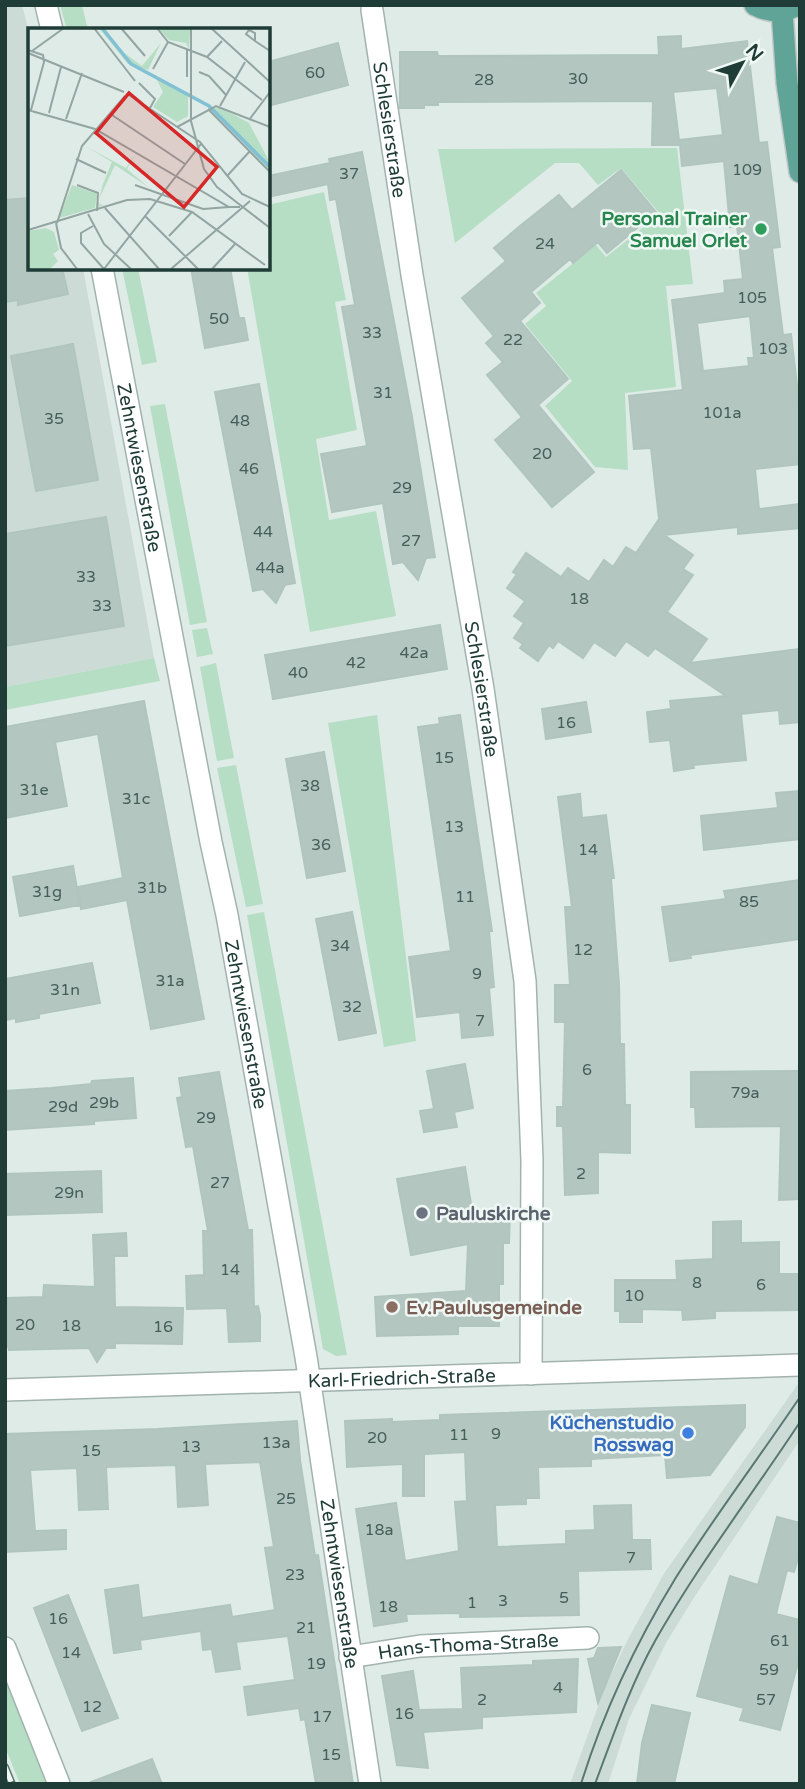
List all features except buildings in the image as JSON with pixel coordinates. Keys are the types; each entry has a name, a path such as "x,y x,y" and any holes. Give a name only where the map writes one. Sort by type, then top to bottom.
{"main road":[{"path":"755,5 772,11 789,8 787,83 800,172"}],"street":[{"path":"46,5 52,28"},
{"name":"Schlesierstraße","path":"372,10 412,275 483,689 525,981 532,1160 531,1374"},
{"name":"Zehntwiesenstraße","path":"102,270 227,915 309,1381 370,1784"},
{"name":"Karl-Friedrich-Straße","path":"5,1390 800,1364"},
{"name":"Hans-Thoma-Straße","path":"350,1657 420,1646 588,1638"},
{"path":"5,1648 59,1784"}],"shaded area":[{"path":"5,5 22,5 28,28 28,270 83,270 154,658 5,687"},
{"path":"798,1384 800,1440 666,1643 629,1719 608,1784 570,1784 605,1687 665,1572"}],"green space":[{"path":"60,5 82,5 88,28 66,28"},
{"path":"677,148 693,284 666,286 676,387 625,393 628,470 595,467 545,406 572,381 525,324 546,306 536,293 596,245 606,257 660,214 621,168 598,185 579,163 555,163 455,243 438,149"},
{"path":"324,192 346,300 335,302 357,430 316,439 329,520 376,511 396,616 310,632 247,270 270,270 270,205"},
{"path":"122,270 138,270 157,362 142,365"},
{"path":"165,404 207,622 190,625 150,406"},
{"path":"207,628 213,654 197,657 192,630"},
{"path":"154,658 160,681 5,710 5,687"},
{"path":"216,663 234,758 217,761 200,667"},
{"path":"377,715 416,1041 384,1047 328,723"},
{"path":"236,765 263,904 246,907 217,768"},
{"path":"264,912 347,1355 336,1356 323,1349 247,915"},
{"path":"5,1675 48,1784 20,1784 5,1747"}],"tram line":[{"path":"581,1784 610,1705 661,1603 705,1533 800,1397"},
{"path":"595,1784 630,1693 655,1641 707,1558 800,1422"}],"railway":[{"path":"5,1767 12,1784"}],"place":[{"name":"Personal Trainer Samuel Orlet","path":"761,229"},
{"name":"Pauluskirche","path":"422,1213"},
{"name":"Ev.Paulusgemeinde","path":"392,1307"},
{"name":"Küchenstudio Rosswag","path":"688,1433"}]}
